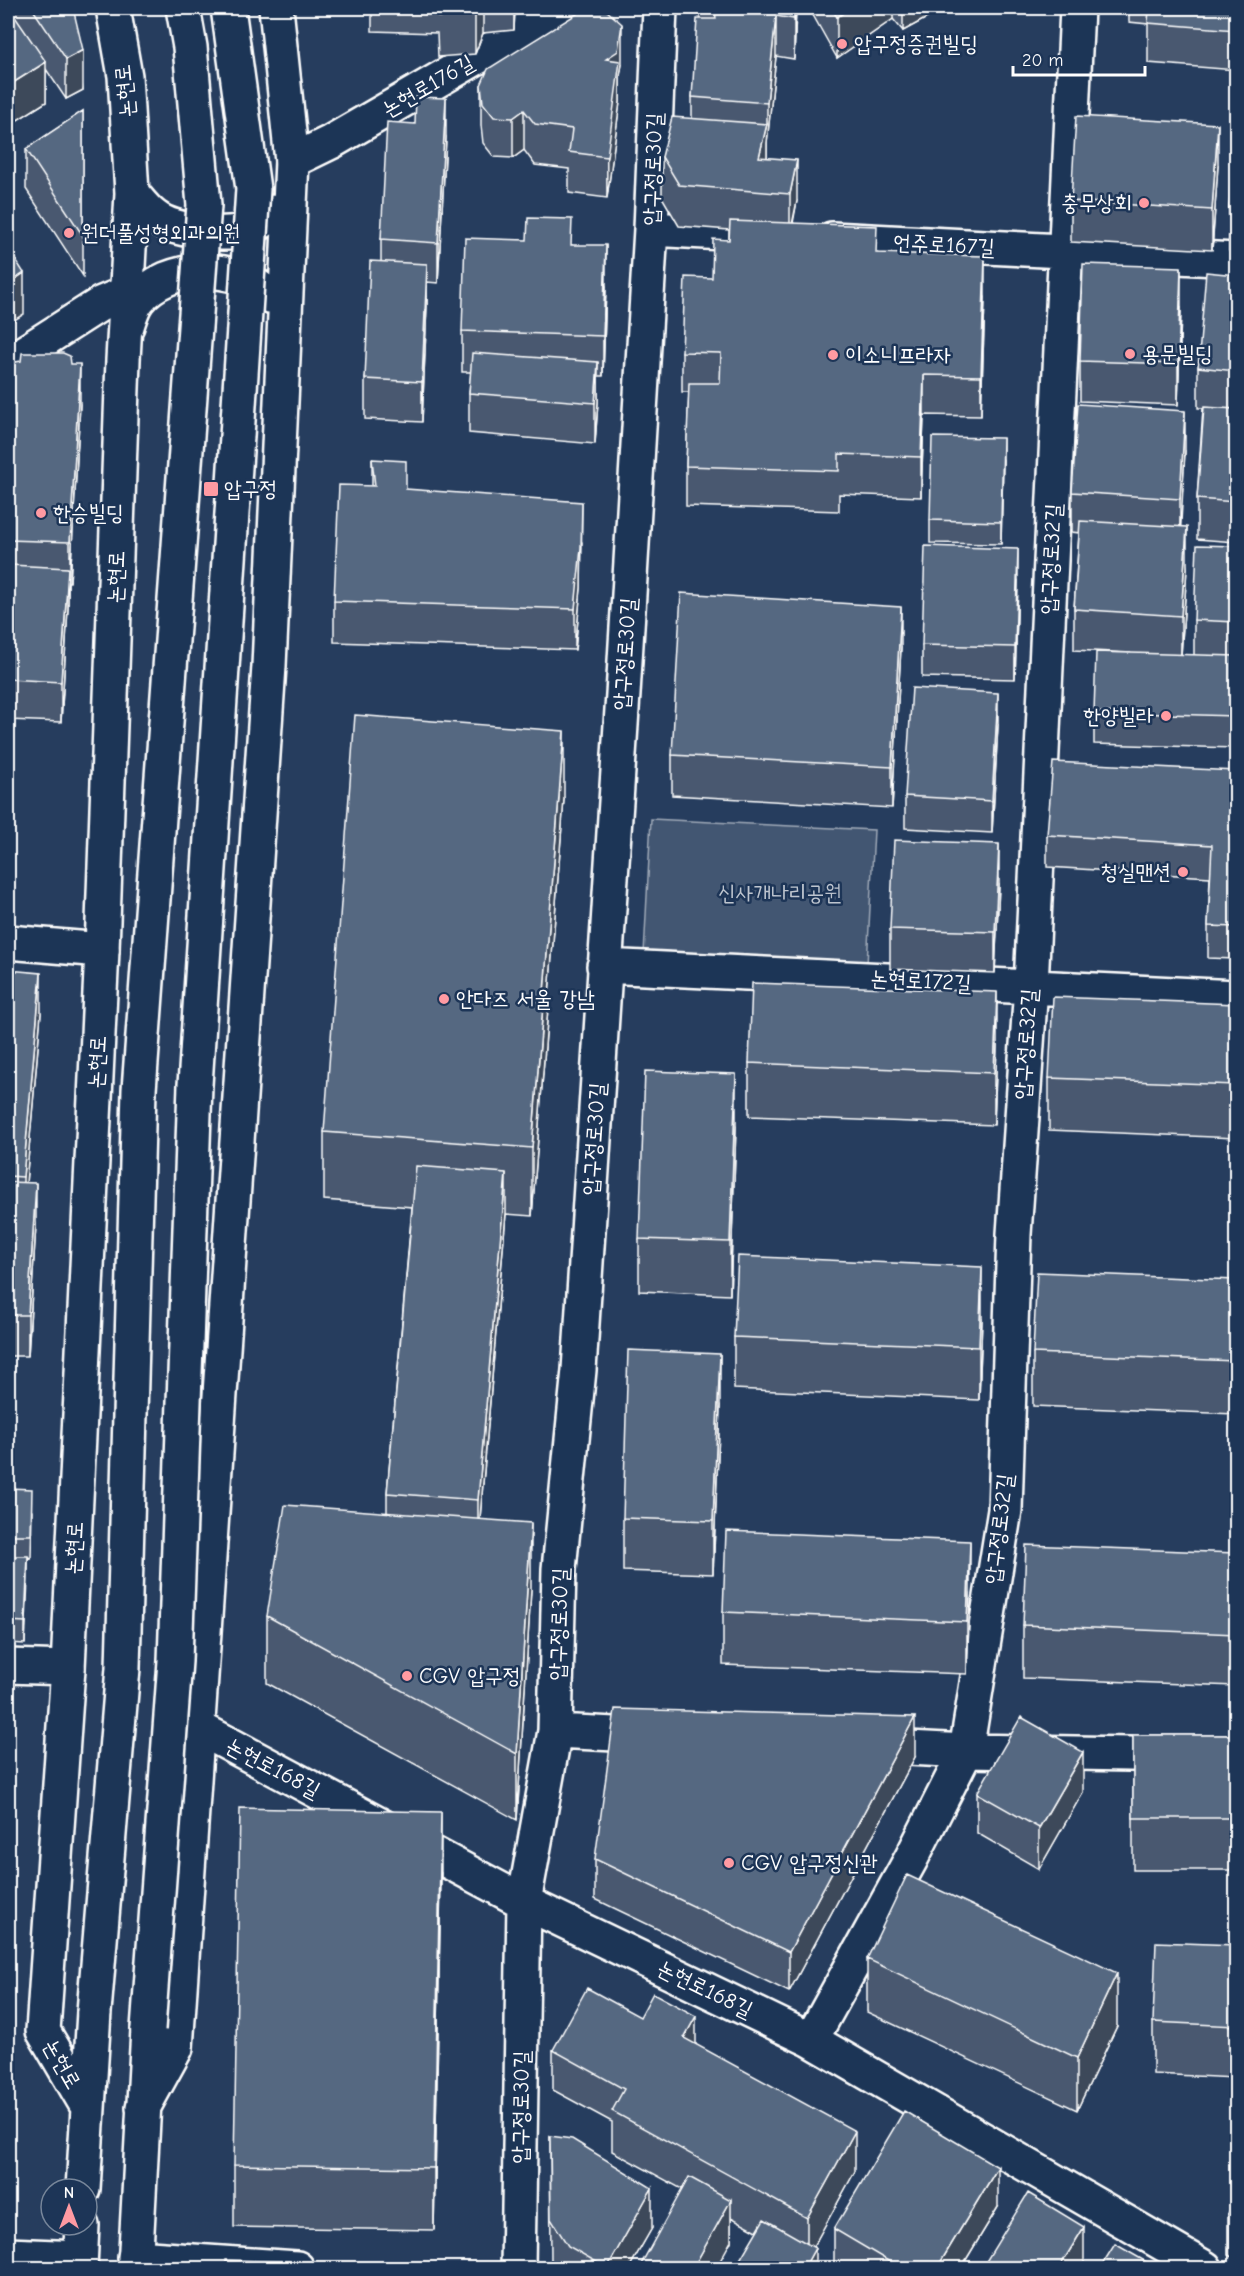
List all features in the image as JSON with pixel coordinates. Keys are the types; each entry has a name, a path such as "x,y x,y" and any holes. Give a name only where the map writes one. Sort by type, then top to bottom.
{"main road":[{"name":"논현로","path":"87,2106 43,2031 68,1668 102,950 126,293 132,193 125,76 113,8"},
{"name":"논현로","path":"84,2177 94,2012 123,1668 139,1090 204,205 190,47 183,8"},
{"path":"228,8 253,189 195,1085 175,1661 148,2029 135,2263 297,2268"},
{"path":"143,2108 176,2048 269,666 292,161 276,8"},
{"name":"논현로176길","path":"292,161 331,142 562,8"},
{"name":"압구정로30길","path":"518,2268 524,1902 555,1731 560,1569 579,1370 623,694 651,229 660,8"},
{"name":"압구정로32길","path":"811,2040 911,1859 966,1750 1005,1510 1014,1234 1030,986 1077,8"},
{"path":"132,193 156,218 175,226 222,233 244,231 263,222 290,197"},
{"name":"언주로167길","path":"651,229 1236,260"},
{"path":"125,331 139,299 150,289 181,274 225,273 241,276 264,291 275,303 284,323"},
{"path":"8,363 102,303 126,293"},
{"path":"8,942 102,950"},
{"name":"논현로172길","path":"604,966 1236,998"},
{"path":"8,1666 68,1668"},
{"name":"논현로168길","path":"196,1727 524,1902 811,2040 1205,2268"},
{"path":"555,1731 684,1737"},
{"path":"837,1744 966,1750 1236,1756"},
{"path":"8,2255 80,2263 81,2237"}],"green space":[{"name":"신사개나리공원","path":"651,819 874,830 867,965 644,954"}],"building":[{"path":"8,8 46,62 8,86"},
{"path":"32,8 73,8 83,50 66,59"},
{"path":"438,8 478,8 475,14 438,17"},
{"path":"715,8 794,8 794,19 776,16 767,103 692,97 697,19 716,19"},
{"path":"831,8 851,8 837,17"},
{"path":"1149,8 1236,8 1236,30 1148,23"},
{"path":"583,10 606,10 622,24 618,51 606,59 620,61 607,157 569,152 572,129 535,124 524,110 513,118 494,117 483,103 481,85 488,69"},
{"path":"416,97 446,98 438,243 381,239 387,122 415,124"},
{"path":"1236,108 1236,211 1229,210"},
{"path":"83,111 83,236 26,149"},
{"path":"1076,116 1218,124 1212,210 1071,201"},
{"path":"672,117 767,124 759,157 797,160 790,194 679,185 662,157"},
{"path":"528,218 572,219 571,245 606,245 603,336 462,331 465,238 527,240"},
{"name":"이소니프라자","path":"730,221 877,226 876,253 985,256 981,376 924,375 921,457 839,454 839,471 686,466 689,383 720,383 721,353 682,352 685,277 712,278 713,239 729,240"},
{"path":"8,248 24,273 8,284"},
{"path":"370,261 427,264 422,382 365,379"},
{"path":"1083,264 1181,267 1178,364 1080,361"},
{"path":"1206,272 1236,275 1236,371 1198,367"},
{"name":"한승빌딩","path":"22,353 63,353 70,356 71,364 80,364 70,542 8,540 10,363 21,361"},
{"path":"472,353 598,362 595,403 469,393"},
{"path":"1078,404 1185,411 1180,499 1072,492"},
{"path":"1204,407 1236,409 1236,502 1197,499"},
{"path":"932,437 1003,438 1001,522 930,520"},
{"path":"372,459 406,461 406,489 582,502 581,548 575,609 334,601 339,485 375,486"},
{"path":"1080,521 1187,527 1181,616 1074,609"},
{"path":"1197,545 1236,546 1236,622 1194,620"},
{"path":"925,546 1018,549 1015,647 922,645"},
{"path":"10,565 68,568 61,682 8,679"},
{"path":"681,593 901,607 892,767 672,755"},
{"path":"1096,652 1236,656 1236,716 1094,712"},
{"path":"912,688 998,693 992,801 905,796"},
{"name":"안다즈 서울 강남","path":"355,715 564,731 532,1148 324,1132"},
{"name":"청실맨션","path":"1053,762 1236,771 1236,927 1208,926 1212,845 1047,835"},
{"path":"894,840 999,844 995,932 890,929"},
{"path":"8,970 41,973 23,1177 8,1176"},
{"path":"752,983 997,992 994,1073 749,1063"},
{"path":"1053,997 1236,1004 1236,1085 1049,1078"},
{"path":"645,1071 736,1074 730,1242 639,1239"},
{"path":"416,1166 506,1173 478,1500 387,1493"},
{"path":"8,1182 36,1183 28,1315 8,1315"},
{"path":"738,1256 982,1267 979,1347 734,1337"},
{"path":"1037,1272 1236,1280 1236,1361 1033,1353"},
{"path":"628,1350 720,1354 713,1521 623,1518"},
{"path":"8,1488 32,1489 31,1535 8,1535"},
{"path":"285,1505 531,1523 517,1754 267,1616"},
{"path":"726,1531 970,1541 967,1622 723,1612"},
{"path":"1026,1545 1236,1553 1236,1634 1023,1625"},
{"path":"8,1556 28,1556 25,1622 8,1621"},
{"name":"CGV 압구정신관","path":"615,1709 915,1717 789,1952 595,1859"},
{"path":"1021,1717 1083,1752 1039,1828 977,1793"},
{"path":"8,1724 10,1728 8,1769"},
{"path":"1133,1735 1236,1735 1236,1818 1133,1818"},
{"path":"240,1808 441,1812 434,2168 234,2165"},
{"path":"907,1875 1117,1973 1077,2058 867,1959"},
{"path":"1156,1942 1236,1945 1236,2026 1153,2022"},
{"path":"587,1988 640,2017 653,1993 696,2016 684,2038 855,2131 807,2218 612,2111 624,2089 553,2050"},
{"path":"904,2111 998,2167 937,2268 900,2268 834,2229"},
{"path":"550,2136 572,2139 652,2188 607,2268 568,2246 551,2219"},
{"path":"689,2177 731,2200 693,2268 639,2268"},
{"path":"1028,2193 1084,2227 1059,2268 982,2268"},
{"path":"1236,2198 1236,2219 1228,2214"},
{"path":"764,2219 815,2248 804,2268 735,2268"},
{"path":"1115,2244 1157,2268 1100,2268"},
{"path":"226,2260 341,2263 341,2268 226,2268"}],"place":[{"name":"압구정증권빌딩","path":"842,44"},
{"name":"충무상회","path":"1144,203"},
{"name":"원더풀성형외과의원","path":"69,233"},
{"name":"용문빌딩","path":"1130,354"},
{"name":"이소니프라자","path":"833,355"},
{"name":"압구정","path":"211,489"},
{"name":"한승빌딩","path":"41,513"},
{"name":"한양빌라","path":"1166,716"},
{"name":"청실맨션","path":"1183,872"},
{"name":"안다즈 서울 강남","path":"444,999"},
{"name":"CGV 압구정","path":"407,1676"},
{"name":"CGV 압구정신관","path":"729,1863"}]}
